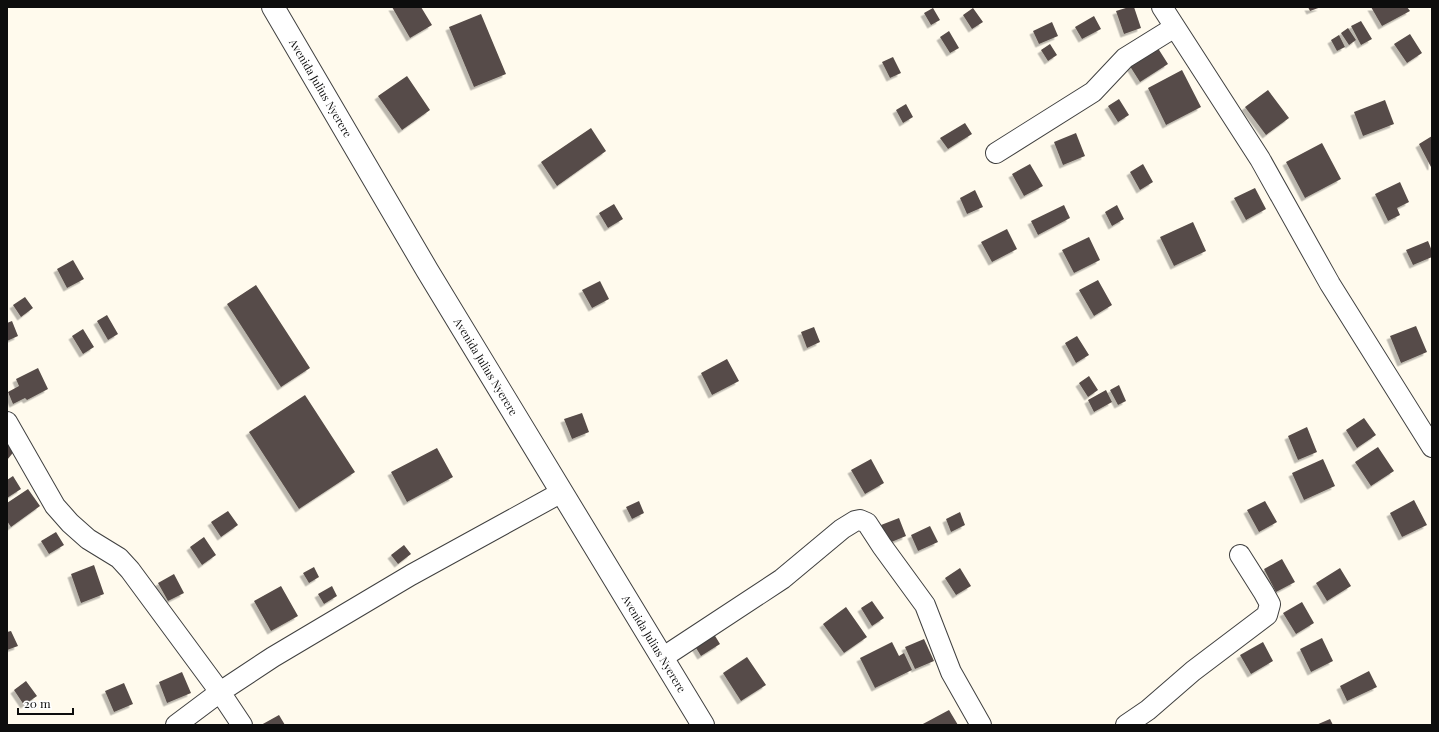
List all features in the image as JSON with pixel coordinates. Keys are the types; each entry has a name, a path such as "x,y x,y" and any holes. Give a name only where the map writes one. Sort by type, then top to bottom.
{"street":[{"name":"Avenida Julius Nyerere","path":"272,7 426,270 703,725"},
{"path":"1162,7 1260,159 1330,284 1432,447"},
{"path":"996,153 1093,92 1125,58 1175,27"},
{"path":"7,422 55,506 83,535 119,558 130,570 220,692 242,725"},
{"path":"176,725 220,692 273,657 411,575 562,492"},
{"path":"662,658 782,579 842,529 855,521 860,520 867,523 925,605 951,672 981,725"},
{"path":"1126,725 1148,710 1193,671 1267,615 1270,604 1240,555"}],"building":[{"path":"392,7 421,7 432,25 410,38"},
{"path":"1134,7 1141,28 1124,34 1116,11"},
{"path":"1308,7 1321,7 1310,11"},
{"path":"1371,7 1407,7 1410,11 1382,26"},
{"path":"933,8 940,20 931,25 924,13"},
{"path":"973,8 983,22 972,29 963,15"},
{"path":"481,14 506,74 474,87 449,27"},
{"path":"1094,16 1101,29 1082,39 1075,27"},
{"path":"1361,21 1372,39 1361,45 1351,26"},
{"path":"1052,22 1058,36 1039,44 1033,31"},
{"path":"1348,28 1356,40 1349,45 1341,33"},
{"path":"949,31 959,48 950,53 940,37"},
{"path":"1410,34 1422,53 1407,63 1394,44"},
{"path":"1339,35 1345,47 1337,51 1331,40"},
{"path":"1154,42 1168,64 1140,82 1126,60"},
{"path":"1050,44 1057,55 1048,61 1041,50"},
{"path":"893,57 901,73 890,78 882,62"},
{"path":"1182,70 1201,107 1166,125 1148,88"},
{"path":"407,76 430,110 402,130 378,96"},
{"path":"1268,90 1289,118 1266,135 1245,107"},
{"path":"1119,99 1129,115 1118,122 1108,106"},
{"path":"1385,100 1394,124 1363,136 1354,112"},
{"path":"906,104 913,117 903,123 896,110"},
{"path":"965,123 972,134 948,149 940,138"},
{"path":"591,128 606,151 557,186 541,162"},
{"path":"1076,133 1085,156 1063,165 1054,142"},
{"path":"1432,136 1432,166 1431,167 1419,144"},
{"path":"1322,143 1341,179 1305,198 1286,162"},
{"path":"1030,164 1043,186 1024,196 1012,174"},
{"path":"1143,164 1153,182 1140,190 1130,172"},
{"path":"1400,182 1409,202 1397,208 1400,215 1388,221 1375,194"},
{"path":"1255,188 1266,209 1246,220 1234,198"},
{"path":"975,190 983,207 967,214 960,198"},
{"path":"614,204 623,219 608,228 599,213"},
{"path":"1064,205 1070,218 1038,235 1031,221"},
{"path":"1117,205 1124,219 1112,226 1105,212"},
{"path":"1193,222 1206,251 1174,266 1160,237"},
{"path":"1007,229 1017,249 992,262 981,242"},
{"path":"1089,237 1100,260 1074,273 1062,250"},
{"path":"1428,241 1432,251 1432,257 1413,265 1406,250"},
{"path":"73,260 84,279 67,288 57,269"},
{"path":"1098,280 1112,305 1094,316 1079,290"},
{"path":"600,281 609,299 592,308 582,290"},
{"path":"256,285 310,368 281,387 227,304"},
{"path":"25,297 33,308 21,317 13,305"},
{"path":"107,315 118,334 108,340 97,321"},
{"path":"12,321 18,336 7,341 7,323"},
{"path":"1416,326 1427,352 1401,363 1390,336"},
{"path":"814,327 820,342 807,348 801,332"},
{"path":"83,329 94,347 83,354 72,336"},
{"path":"1077,336 1089,355 1076,363 1065,343"},
{"path":"727,359 739,381 712,395 701,373"},
{"path":"38,368 48,389 27,400 25,398 13,404 8,392 19,386 16,379"},
{"path":"1089,376 1098,390 1088,397 1079,383"},
{"path":"1119,385 1126,401 1118,405 1110,390"},
{"path":"1106,390 1112,402 1094,412 1088,400"},
{"path":"305,395 355,472 299,509 249,432"},
{"path":"582,413 589,432 572,439 564,419"},
{"path":"1364,418 1376,435 1357,448 1346,430"},
{"path":"1307,427 1317,452 1298,460 1288,436"},
{"path":"7,442 16,449 7,460"},
{"path":"1378,447 1394,471 1371,486 1355,462"},
{"path":"437,448 453,477 407,502 391,472"},
{"path":"871,459 884,483 865,494 851,470"},
{"path":"1323,459 1335,486 1304,500 1292,473"},
{"path":"13,476 21,489 7,498 7,480"},
{"path":"28,489 40,506 11,527 7,521 7,503"},
{"path":"1414,500 1427,525 1402,537 1390,513"},
{"path":"639,501 644,513 632,519 626,507"},
{"path":"1265,501 1277,522 1259,532 1247,510"},
{"path":"228,511 238,525 221,537 211,522"},
{"path":"960,512 965,525 951,532 946,519"},
{"path":"899,518 906,536 889,543 881,525"},
{"path":"930,526 938,542 918,551 911,535"},
{"path":"56,532 64,545 49,554 41,541"},
{"path":"204,537 216,555 202,565 190,547"},
{"path":"404,545 411,554 398,564 391,555"},
{"path":"1282,559 1295,582 1276,592 1264,569"},
{"path":"94,565 104,594 81,603 71,574"},
{"path":"314,567 319,577 309,583 303,573"},
{"path":"960,568 971,586 956,595 945,578"},
{"path":"1340,568 1351,586 1327,601 1316,583"},
{"path":"174,574 184,593 168,601 158,583"},
{"path":"281,586 298,616 271,631 254,601"},
{"path":"332,586 337,596 324,604 318,594"},
{"path":"872,601 884,618 872,626 861,608"},
{"path":"1302,602 1314,623 1296,634 1283,613"},
{"path":"846,607 867,637 844,653 823,624"},
{"path":"11,631 18,646 7,650 7,632"},
{"path":"712,631 720,644 701,656 693,643"},
{"path":"1322,638 1333,661 1311,672 1300,649"},
{"path":"924,639 934,661 915,669 905,647"},
{"path":"892,642 899,656 904,653 912,670 875,688 860,658"},
{"path":"1263,642 1273,661 1251,674 1240,655"},
{"path":"747,657 766,685 741,701 723,673"},
{"path":"1369,671 1377,687 1347,701 1340,686"},
{"path":"182,672 191,693 167,703 159,682"},
{"path":"26,681 37,696 24,705 14,690"},
{"path":"124,683 133,704 114,712 105,691"},
{"path":"949,710 958,725 921,725"},
{"path":"279,715 285,725 261,725"},
{"path":"1330,719 1333,725 1316,725"}]}
